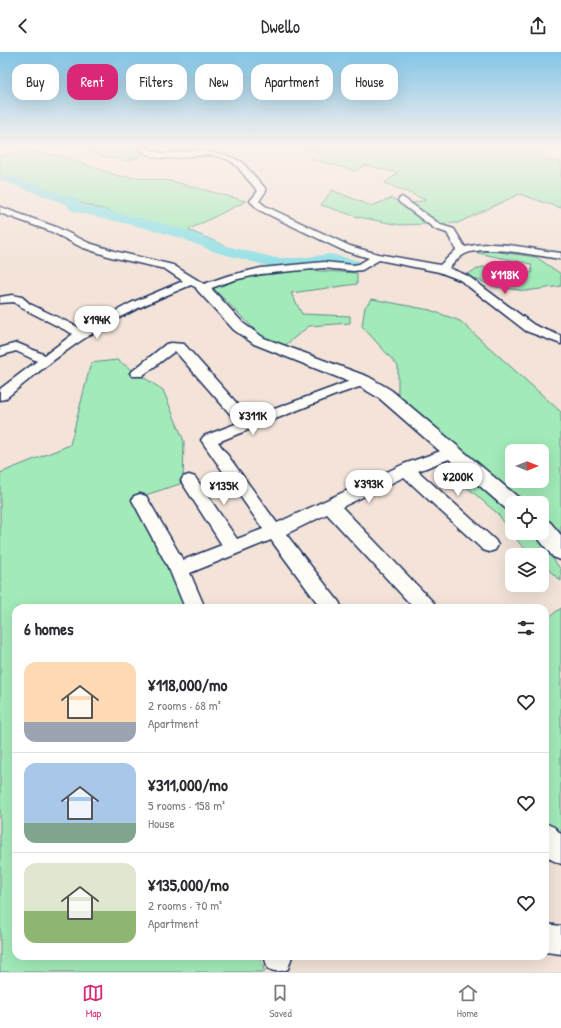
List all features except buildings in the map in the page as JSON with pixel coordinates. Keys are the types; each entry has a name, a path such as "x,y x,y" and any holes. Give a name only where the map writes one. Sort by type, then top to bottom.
{"street":[{"path":"261,189 262,191 254,201 262,208 346,248 377,258 442,269 464,278 478,287 512,316 530,328 561,340"},
{"path":"402,200 438,227 451,231 459,247 463,251"},
{"path":"0,210 54,229 85,246 115,255 169,267 197,284 239,327 259,341 363,381 385,394 505,497"},
{"path":"442,269 463,251 488,248 561,256"},
{"path":"0,396 82,334 148,298 197,284 261,271 324,265 353,268 362,267 377,258"},
{"path":"0,300 18,298 26,306 82,334"},
{"path":"0,352 17,347 46,360"},
{"path":"137,373 171,347 179,347 247,424"},
{"path":"329,604 295,560 276,531 209,440 247,424 363,381"},
{"path":"179,569 276,531 406,470 452,452"},
{"path":"406,470 490,544"},
{"path":"190,481 233,547"},
{"path":"140,500 179,569 192,604"},
{"path":"330,506 422,604"},
{"path":"549,536 561,551"},
{"path":"549,840 561,851"},
{"path":"549,938 561,940"}],"green space":[{"path":"34,189 201,189 246,201 188,230 226,246"},
{"path":"399,189 561,189 561,208 519,194 458,223 400,225 358,217 321,205 332,190 371,206 392,198 403,205 426,200"},
{"path":"491,251 536,257 561,274 561,286 526,291 496,287 465,275 482,267 532,273 531,264 473,252"},
{"path":"301,270 357,273 357,284 291,293 302,314 350,316 350,323 309,326 283,347 261,336 213,288 247,277"},
{"path":"372,299 430,310 460,321 561,412 561,540 549,529 549,496 515,496 506,488 549,488 549,444 505,444 505,487 398,399 398,366 362,326 365,307"},
{"path":"117,360 163,390 184,441 183,483 139,497 185,604 12,604 12,960 260,960 265,972 0,972 0,473 70,445 91,363"},
{"path":"469,476 505,506 505,524 498,514 460,481"},
{"path":"517,540 540,540 546,548 524,548"},
{"path":"549,553 561,570 561,581 549,570"},
{"path":"561,608 561,841 549,832 549,617"}],"waterway":[{"path":"34,189 71,201 77,208 153,225 189,236 221,249 276,263 300,263 330,259 353,264"}]}
